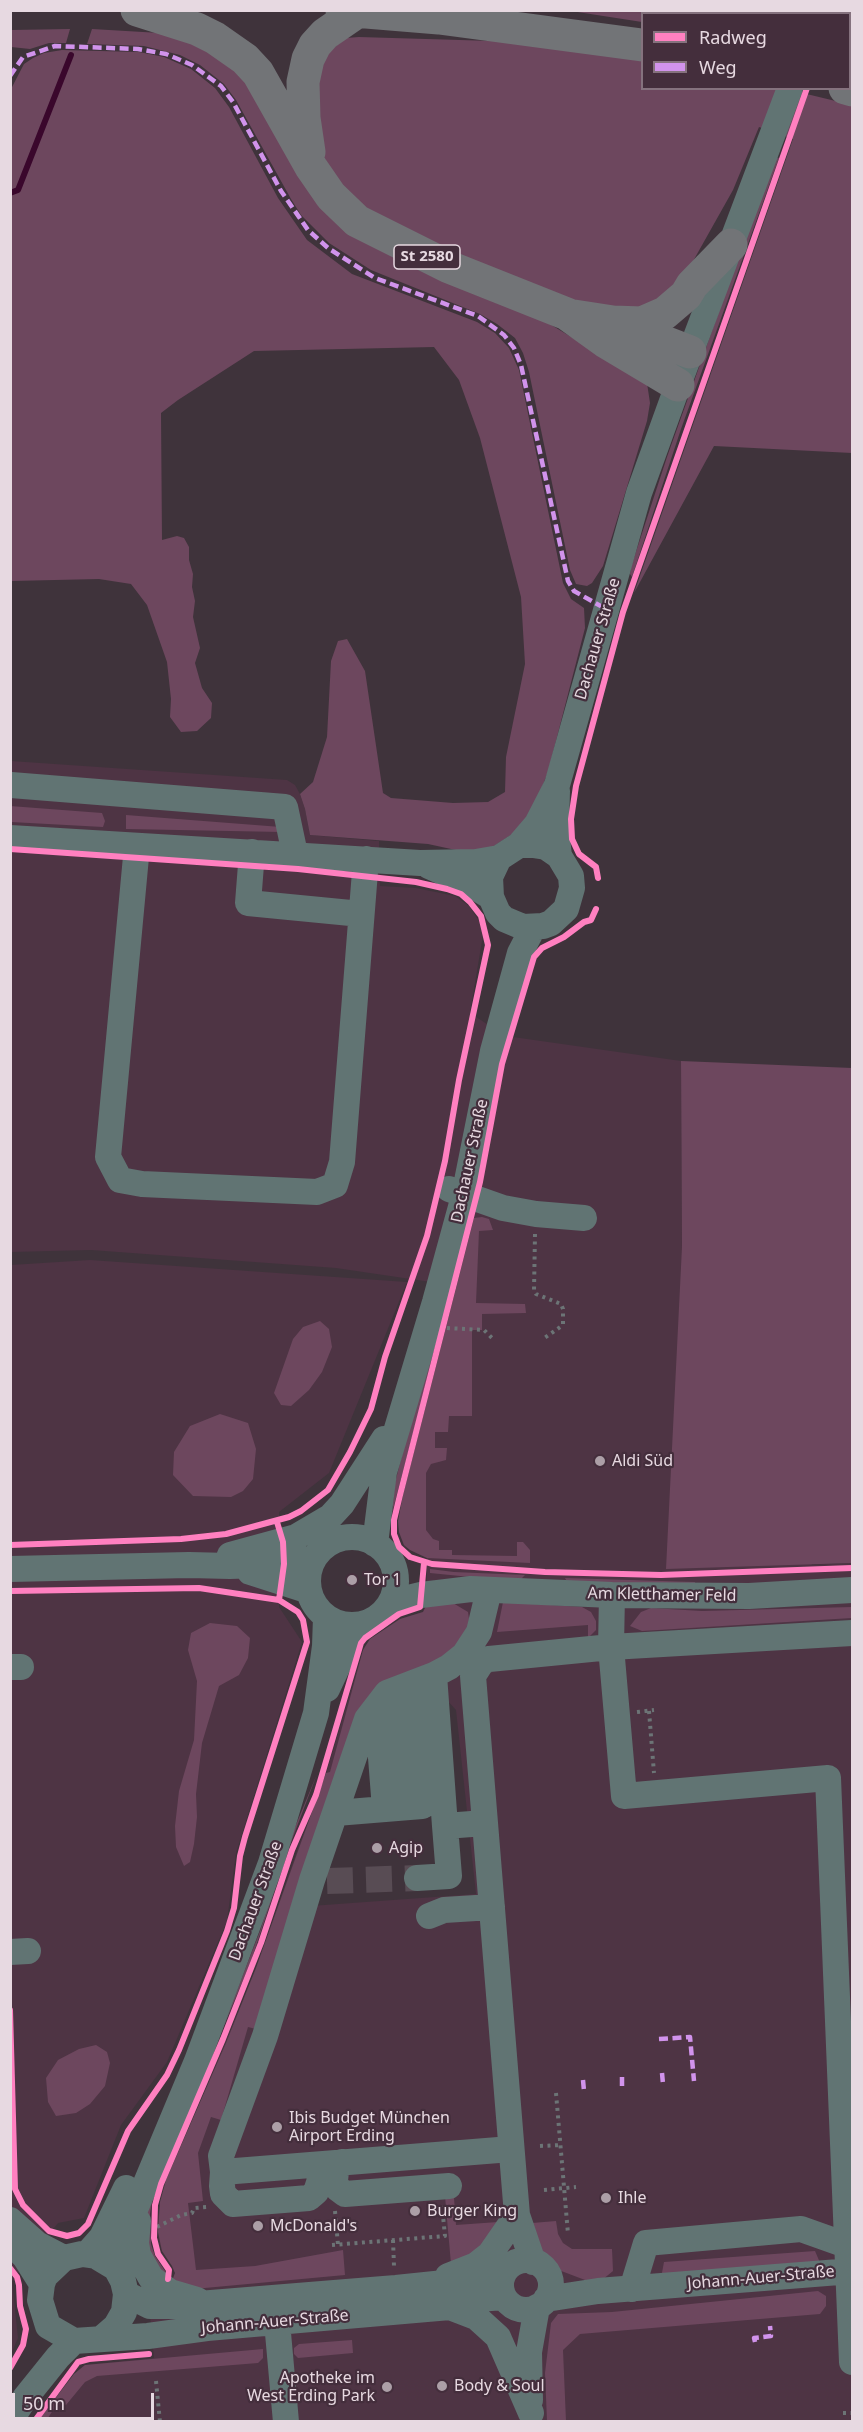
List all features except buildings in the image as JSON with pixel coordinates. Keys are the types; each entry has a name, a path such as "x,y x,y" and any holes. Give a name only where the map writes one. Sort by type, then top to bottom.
{"highway":[{"name":"St 2580","path":"137,10 215,38 245,59 258,73 311,167 344,210 376,232 449,267 567,314 613,322 642,323 665,313 686,295 692,285 731,245"},
{"name":"St 2580","path":"473,10 508,26"},
{"name":"St 2580","path":"311,167 304,118 303,82 308,59 315,45 350,11 508,26 641,45"},
{"name":"St 2580","path":"567,314 606,342 678,385"},
{"name":"St 2580","path":"613,322 690,352"}],"street":[{"name":"Dachauer Straße","path":"490,897 490,877 509,852 537,824 557,784 639,493 789,90"},
{"name":"Dachauer Straße","path":"375,1544 384,1472 416,1361 423,1292 456,1192 520,953 533,928 543,926 559,917 566,909 570,899 571,876 559,856 556,829 557,784"},
{"path":"11,785 285,807 295,854"},
{"path":"10,838 420,862 476,862 533,845 546,847 559,856"},
{"path":"137,846 108,1157 120,1180 142,1184 317,1192 335,1185 342,1162 366,859"},
{"path":"252,852 248,903 361,914"},
{"path":"420,862 470,884 490,897 504,919 513,924 533,928"},
{"name":"Dachauer Straße","path":"456,1192 471,1073 503,949 504,919"},
{"path":"456,1192 503,1208 536,1214 584,1218"},
{"path":"189,1565 283,1542 314,1528 330,1517 364,1472 403,1408"},
{"name":"Dachauer Straße","path":"350,1537 384,1472"},
{"path":"350,1537 363,1538 375,1544 387,1555 395,1569 396,1580 392,1602 377,1617 357,1625 341,1624 326,1617 316,1606 309,1591 309,1572 314,1558 329,1543 350,1537"},
{"path":"10,1569 230,1566 284,1564 314,1558"},
{"path":"230,1566 309,1591"},
{"name":"Am Kletthamer Feld","path":"395,1569 423,1578 480,1590"},
{"path":"480,1590 479,1632 471,1662 511,2149 525,2287 531,2417"},
{"name":"Am Kletthamer Feld","path":"392,1602 421,1595 480,1590 612,1595 749,1596 852,1590"},
{"path":"612,1595 611,1647 624,1796 828,1778 848,2207 846,2245 850,2271 852,2362"},
{"name":"Dachauer Straße","path":"316,1713 326,1617"},
{"name":"Dachauer Straße","path":"116,2268 121,2243 197,2061 271,1863 316,1713 357,1625"},
{"path":"333,2163 316,2192 309,2198 233,2204 223,2193 221,2156 265,2036 297,1926 320,1880 336,1813 367,1719 387,1693 449,1667 496,1658 611,1647 852,1633"},
{"path":"412,1810 415,1683"},
{"path":"412,1810 415,1683"},
{"path":"377,1706 412,1810"},
{"path":"362,1734 412,1810 449,1876 417,1878"},
{"path":"336,1813 412,1810 484,1823"},
{"path":"429,1916 444,1910 492,1907"},
{"name":"Dachauer Straße","path":"42,2284 50,2270 76,2256 102,2237 152,2130 186,2085"},
{"path":"186,2085 147,2187 136,2228 136,2243 138,2255 151,2278 170,2292 205,2303"},
{"path":"223,2172 511,2149"},
{"path":"333,2163 337,2188 345,2194 445,2186"},
{"name":"Johann-Auer-Straße","path":"422,2286 476,2265 490,2254 518,2215"},
{"path":"10,2220 37,2244 76,2256 102,2259 116,2268 126,2294 126,2304 121,2319 101,2339 74,2341 48,2326 41,2308 42,2284 25,2257 10,2242"},
{"path":"632,2289 646,2243 801,2229 846,2245"},
{"name":"Johann-Auer-Straße","path":"126,2294 150,2306 422,2286 525,2287 598,2291 850,2271"},
{"name":"Johann-Auer-Straße","path":"101,2339 450,2307 525,2287"},
{"name":"Johann-Auer-Straße","path":"450,2307 476,2317 498,2337 531,2417"},
{"path":"277,2322 286,2421"},
{"path":"25,2398 48,2326"},
{"path":"10,2421 58,2356 74,2341"}],"path":[{"path":"536,1214 534,1291 536,1294 561,1304 563,1308 563,1326 543,1339"},
{"path":"444,1327 484,1330 494,1340"},
{"path":"649,1711 656,1793"},
{"path":"556,2093 568,2234"},
{"path":"540,2146 561,2145"},
{"path":"332,2245 445,2236 445,2186"},
{"path":"544,2190 576,2187"},
{"path":"154,2229 192,2213 194,2208 217,2206 228,2198"},
{"path":"334,2205 338,2244"},
{"path":"156,2381 160,2421"},
{"path":"843,2413 852,2413"}],"shaded area":[{"path":"798,10 798,12 641,12 641,22 571,11"},
{"path":"70,29 66,43 49,43 30,49 11,47 11,30"},
{"path":"92,29 160,33 200,44 241,72 299,172 647,383 650,403 647,421 603,566 592,583 587,586 576,584 570,570 529,372 515,338 480,314 371,270 329,243 301,215 236,100 224,84 200,65 180,55 144,46 87,44"},
{"path":"346,38 527,42 641,59 641,90 790,90 852,105 852,453 714,446 634,593 793,139 759,127 733,190 692,263 667,301 630,317 549,293 382,221 344,191 319,149 319,59"},
{"path":"62,50 139,52 164,57 191,69 215,88 229,107 278,198 307,240 352,274 477,322 495,333 509,348 519,370 563,583 571,599 584,608 585,628 548,772 535,805 526,825 491,848 474,854 428,844 310,835 300,794 313,782 327,737 331,661 338,641 347,639 365,671 383,793 391,798 453,803 488,802 505,792 506,757 525,664 521,597 480,438 459,380 434,347 254,351 161,413 162,540 177,536 184,538 189,547 195,601 193,617 200,648 195,663 202,688 212,703 211,718 197,731 181,732 170,717 171,699 167,662 147,605 131,584 99,579 11,581 11,89 24,64 44,53"},
{"path":"774,157 779,158 681,429 632,577 631,567 667,457"},
{"path":"11,761 287,780 295,785 300,794 310,835 379,841 380,886 416,888 455,896 469,906 479,921 483,935 470,1013 493,1028 513,1037 681,1061 682,1247 812,1565 852,1563 852,2421 38,2421 74,2374 85,2365 154,2358 150,2315 175,2273 159,2241 158,2217 166,2180 256,1968 300,1842 320,1794 363,1650 370,1639 400,1619 423,1612 427,1604 427,1558 404,1546 398,1521 458,1286 336,1268 91,1250 11,1252","holes":["421,1672 456,1710 476,1894 297,1907 380,1683"]},
{"path":"10,806 102,813 105,821 103,827 11,822"},
{"path":"126,815 281,827 282,832 126,829"},
{"path":"681,1061 852,1068 852,1563 666,1569 682,1247"},
{"path":"474,1218 489,1219 493,1230 479,1231 476,1303 525,1304 526,1313 482,1314 482,1330 472,1330 472,1416 449,1416 448,1432 435,1432 435,1448 447,1448 446,1460 431,1464 426,1473 426,1530 433,1539 439,1541 439,1550 452,1550 452,1555 517,1556 517,1542 523,1542 530,1550 530,1563 427,1558 404,1545 399,1532 398,1521 403,1495"},
{"path":"90,1260 407,1282 329,1473 279,1512 279,1607 302,1642 236,1853 227,1921 167,2062 121,2125 84,2218 58,2223 12,2281 18,2338 11,2354 11,1265"},
{"path":"320,1321 329,1329 332,1347 322,1372 309,1390 291,1406 281,1405 274,1393 293,1339 303,1327"},
{"path":"439,1328 392,1513 395,1483 426,1359"},
{"path":"220,1414 248,1423 256,1449 253,1479 243,1491 231,1497 193,1496 173,1475 174,1452 190,1426"},
{"path":"430,1569 525,1575 519,1581 510,1581 430,1573"},
{"path":"565,1578 695,1582 694,1589 569,1585"},
{"path":"503,1602 582,1607 591,1612 596,1621 596,1630 588,1638 588,1625 497,1632"},
{"path":"453,1603 468,1612 468,1629 460,1642 439,1660 380,1683 256,2029 248,2027 221,2120 211,2117 198,2153 203,2201 188,2203 196,2270 255,2266 343,2250 345,2275 194,2289 172,2281 175,2273 162,2251 158,2232 160,2202 166,2180 226,2043 256,1968 326,1773 330,1772 363,1650 370,1639 400,1619 423,1612 427,1604"},
{"path":"852,1607 852,1618 642,1631 630,1626 641,1612 651,1608 702,1611"},
{"path":"210,1623 237,1626 250,1638 248,1658 239,1675 219,1686 202,1743 196,1794 197,1817 194,1844 190,1862 184,1866 176,1847 175,1826 179,1791 194,1740 197,1681 188,1650 191,1633"},
{"path":"317,1774 290,1845 251,1961 153,2196 150,2214 151,2244 155,2256 165,2271 164,2276 148,2257 144,2240 145,2218 151,2190 213,2052 260,1931 288,1844"},
{"path":"96,2045 107,2052 110,2063 105,2086 90,2104 76,2113 56,2116 48,2102 46,2078 58,2060 79,2049"},
{"path":"450,2195 454,2198 456,2225 498,2222 483,2247 451,2264 445,2196"},
{"path":"556,2221 558,2234 563,2243 572,2249 612,2249 613,2271 602,2280 585,2280 556,2269 544,2258 532,2223"},
{"path":"815,2251 821,2265 661,2278 664,2262"},
{"path":"818,2291 826,2296 826,2306 820,2314 580,2334 563,2350 566,2421 547,2421 545,2373 551,2323 558,2314 612,2312"},
{"path":"352,2340 353,2353 298,2358 294,2354 294,2348 299,2344"},
{"path":"263,2349 263,2358 258,2363 97,2376 85,2382 66,2405 57,2404 46,2421 38,2421 74,2374 85,2365"}],"waterway":[{"path":"10,193 18,190 71,55"}],"tunnel":[{"path":"327,1881 417,1878"}],"marked path":[{"path":"10,76 23,57 55,46 138,49 166,54 192,65 221,86 233,102 281,191 308,230 328,248 375,278 478,316 504,335 514,348 521,365 568,581 574,591 606,609"},
{"path":"659,2039 690,2037 694,2081"},
{"path":"662,2073 663,2084"},
{"path":"622,2077 622,2087"},
{"path":"583,2080 584,2091"},
{"path":"755,2342 754,2338 771,2336 770,2326"}],"cycle path":[{"path":"598,878 596,867 579,854 572,839 571,819 576,786 623,612 806,90"},
{"path":"10,849 298,869 416,882 461,894 481,916 488,945 459,1080 445,1161 427,1236 385,1357 371,1409 328,1490 301,1511 289,1517 226,1534 181,1539 10,1545"},
{"path":"596,909 591,920 542,948 534,957 502,1064 480,1182 394,1520 394,1534 399,1547 410,1557 432,1564 545,1572 661,1575 852,1568"},
{"path":"277,1522 283,1542 284,1564 279,1600"},
{"path":"168,2279 169,2270 158,2254 154,2238 155,2205 161,2184 223,2039 261,1943 292,1850 316,1795 361,1643 399,1614 420,1607 424,1563"},
{"path":"10,1591 199,1588 279,1600 298,1612 303,1620 307,1642 245,1837 240,1856 234,1908 227,1931 167,2075 128,2131 88,2224 79,2233 67,2236 49,2231 23,2205 15,2189 10,2010"},
{"path":"10,2268 17,2277 20,2306 26,2329 23,2345 10,2368"},
{"path":"34,2422 78,2362 149,2354"}],"place":[{"name":"Aldi Süd","path":"600,1461"},
{"name":"Tor 1","path":"352,1580"},
{"name":"Agip","path":"377,1848"},
{"name":"Ibis Budget München Airport Erding","path":"277,2127"},
{"name":"Ihle","path":"606,2198"},
{"name":"Burger King","path":"415,2211"},
{"name":"McDonald's","path":"258,2226"},
{"name":"Body & Soul","path":"442,2386"},
{"name":"Apotheke im West Erding Park","path":"387,2387"}]}
